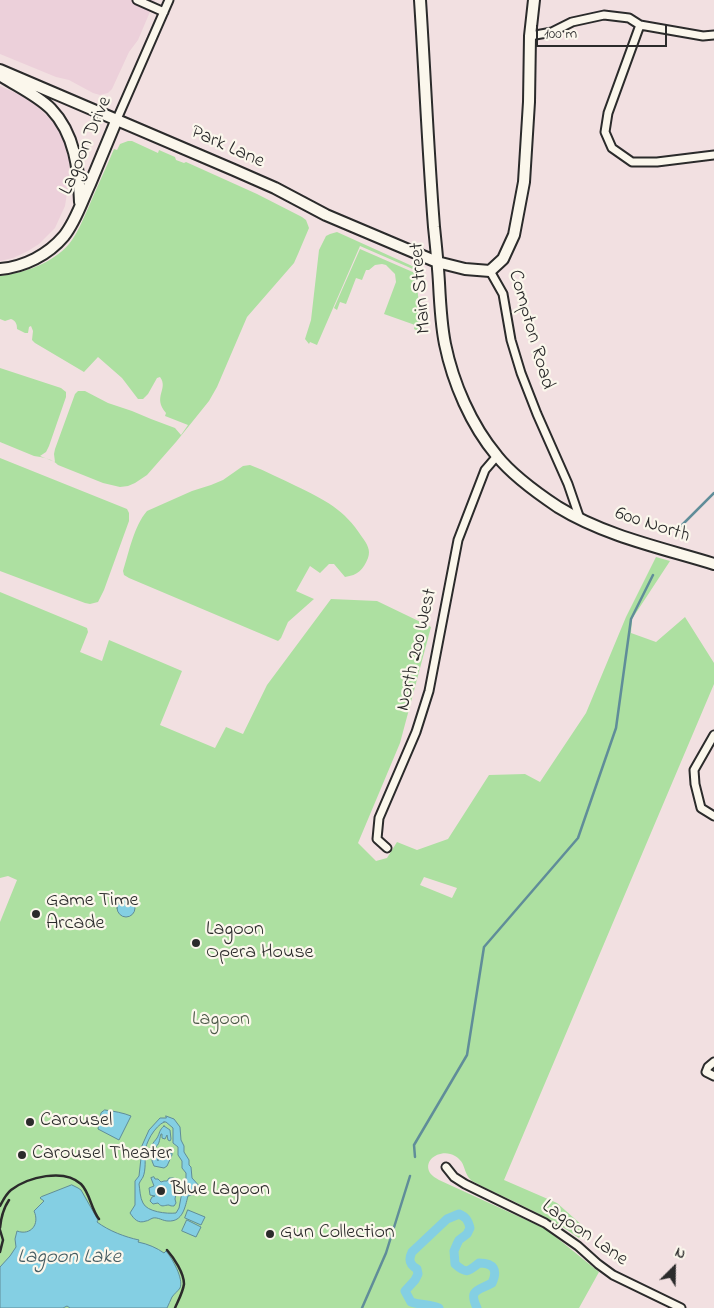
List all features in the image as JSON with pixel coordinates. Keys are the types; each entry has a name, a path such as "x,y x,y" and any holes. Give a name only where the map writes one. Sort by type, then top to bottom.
{"main road":[{"name":"Main Street","path":"420,0 440,309 445,343 452,370 462,397 477,427 497,456 536,491 558,507 580,519"},
{"name":"Compton Road","path":"490,271 503,259 514,235 524,182 529,102 530,36 534,0"},
{"name":"Park Lane","path":"0,70 263,183 362,231 437,262 465,269 490,271"},
{"path":"0,75 41,101 60,120 75,154 79,179 80,206"},
{"name":"Lagoon Drive","path":"0,269 14,268 34,260 51,248 64,235 75,218 117,119"},
{"name":"600 North","path":"580,519 613,533 714,564"}],"street":[{"path":"137,0 164,12"},
{"name":"Lagoon Drive","path":"117,119 169,0"},
{"path":"530,36 552,32 572,22 604,14 629,18 640,25 703,36 714,35"},
{"path":"640,25 608,113 605,132 612,148 632,162 657,162 714,154"},
{"name":"Compton Road","path":"490,271 503,294 511,340 521,373 568,484 580,519"},
{"name":"North 200 West","path":"387,848 377,839 379,818 416,732 429,692 458,540 485,470 497,456"},
{"path":"714,735 694,770 701,808 714,816"},
{"path":"714,1062 708,1067 706,1072 714,1076"},
{"name":"Lagoon Lane","path":"446,1167 454,1177 465,1184 551,1226 613,1275 681,1308"}],"shaded area":[{"path":"0,0 155,0 138,40 129,52 112,89 108,93 100,95 69,80 56,77 0,54"},
{"path":"0,86 36,105 53,122 66,146 70,174 65,206 55,228 39,244 28,251 13,258 0,261"}],"green space":[{"path":"132,141 158,153 159,150 175,157 176,160 186,162 257,194 306,220 309,228 294,263 247,317 217,387 209,401 176,442 147,475 135,483 120,487 103,483 58,465 55,462 55,449 75,394 78,391 85,391 108,403 175,428 181,435 188,425 165,416 166,413 160,402 163,385 160,377 157,378 143,399 138,399 122,378 98,357 84,372 35,343 32,340 33,331 31,326 28,333 25,333 17,329 16,323 13,320 5,321 0,319 0,276 38,266 55,257 69,244 80,226 114,149 117,150 120,144"},
{"path":"337,232 419,270 415,270 360,246 317,345 310,342 309,344 305,339 311,320 319,250 326,236"},
{"path":"360,249 415,273 422,333 414,329 415,325 384,314 396,282 395,274 386,265 375,265 366,270 362,280 356,278 346,304 340,302 337,310 334,308"},
{"path":"0,368 61,388 66,392 66,397 49,446 46,452 40,456 45,458 34,456 0,442"},
{"path":"0,458 127,509 129,521 98,602 85,603 0,571"},
{"path":"250,465 268,472 333,506 355,527 369,550 368,558 362,569 350,576 345,577 334,564 329,564 320,573 310,566 296,591 314,599 288,622 278,641 129,578 124,575 123,571 135,532 147,511 192,491 223,480 243,466"},
{"name":"Lagoon","path":"656,557 670,561 632,619 631,633 656,642 685,617 714,663 714,684 504,1180 557,1203 584,1227 584,1230 579,1238 540,1214 472,1181 459,1159 450,1154 444,1153 435,1156 431,1159 428,1168 431,1174 439,1180 546,1229 599,1272 579,1308 0,1308 0,922 17,880 8,876 0,878 0,592 87,628 88,632 80,652 102,661 109,640 182,671 160,725 215,748 226,727 243,734 267,685 331,599 377,601 431,627 400,743 358,843 376,861 387,858 397,842 417,850 448,839 489,775 525,774 540,782 586,713 626,617","holes":["424,877 457,888 452,898 420,885"]}],"water":[{"path":"126,899 132,902 135,908 132,914 126,917 120,914 117,908 120,902"},
{"path":"105,1110 131,1116 119,1140 98,1129 101,1113"},
{"path":"166,1116 174,1119 180,1127 181,1140 184,1152 189,1160 192,1178 202,1189 198,1195 188,1196 182,1213 173,1221 153,1218 143,1222 138,1221 130,1213 135,1205 135,1181 139,1176 140,1150 149,1130 160,1118 166,1118","holes":["166,1122 173,1128 173,1143 178,1147 178,1155 182,1161 182,1168 186,1173 186,1181 183,1188 180,1188 180,1192 182,1192 179,1208 176,1213 158,1212 145,1206 141,1199 139,1184 144,1174 145,1149 157,1127"]},
{"path":"164,1126 170,1130 171,1139 170,1141 168,1140 167,1135 165,1139 162,1138 161,1134 158,1144 154,1148 152,1146 153,1143"},
{"path":"162,1151 172,1153 167,1166 164,1168 154,1166 152,1161 152,1155 157,1155 158,1161 159,1152 161,1153"},
{"name":"Blue Lagoon","path":"154,1177 161,1182 167,1181 169,1178 177,1179 178,1183 173,1187 176,1194 174,1206 162,1206 158,1203 153,1204 150,1201 155,1196 150,1195 149,1188 154,1186 151,1178"},
{"name":"Lagoon Lake","path":"72,1185 81,1190 98,1220 97,1222 112,1231 139,1240 138,1242 152,1246 164,1253 166,1251 177,1269 181,1284 167,1308 70,1308 67,1306 63,1308 0,1308 0,1267 16,1247 17,1231 26,1232 33,1228 36,1220 34,1211 44,1201 41,1197"},
{"path":"188,1210 205,1217 201,1225 185,1218"},
{"path":"187,1220 201,1227 196,1237 182,1231"}],"waterway":[{"path":"681,526 714,493"},
{"path":"415,1157 414,1145 467,1055 484,947 578,838 616,728 631,619 653,575"},
{"path":"362,1308 386,1253 410,1176"},
{"path":"439,1308 411,1302 405,1291 418,1274 417,1269 411,1264 410,1257 412,1252 447,1219 459,1214 466,1219 470,1228 467,1234 459,1240 454,1251 455,1264 467,1271 479,1263 484,1263 491,1266 495,1274 492,1283 479,1289 474,1294 474,1302 477,1308"}],"railway":[{"path":"0,1206 9,1192 18,1185 46,1176 65,1176 81,1184 89,1196 99,1219"},
{"path":"0,1228 3,1213 9,1200"},
{"path":"0,1230 3,1240 0,1252"},
{"path":"167,1250 173,1257 184,1280 183,1290 175,1308"}],"place":[{"name":"Game Time Arcade","path":"36,914"},
{"name":"Lagoon Opera House","path":"196,943"},
{"name":"Carousel","path":"30,1122"},
{"name":"Carousel Theater","path":"22,1155"},
{"name":"Blue Lagoon","path":"161,1191"},
{"name":"Gun Collection","path":"270,1234"}]}
